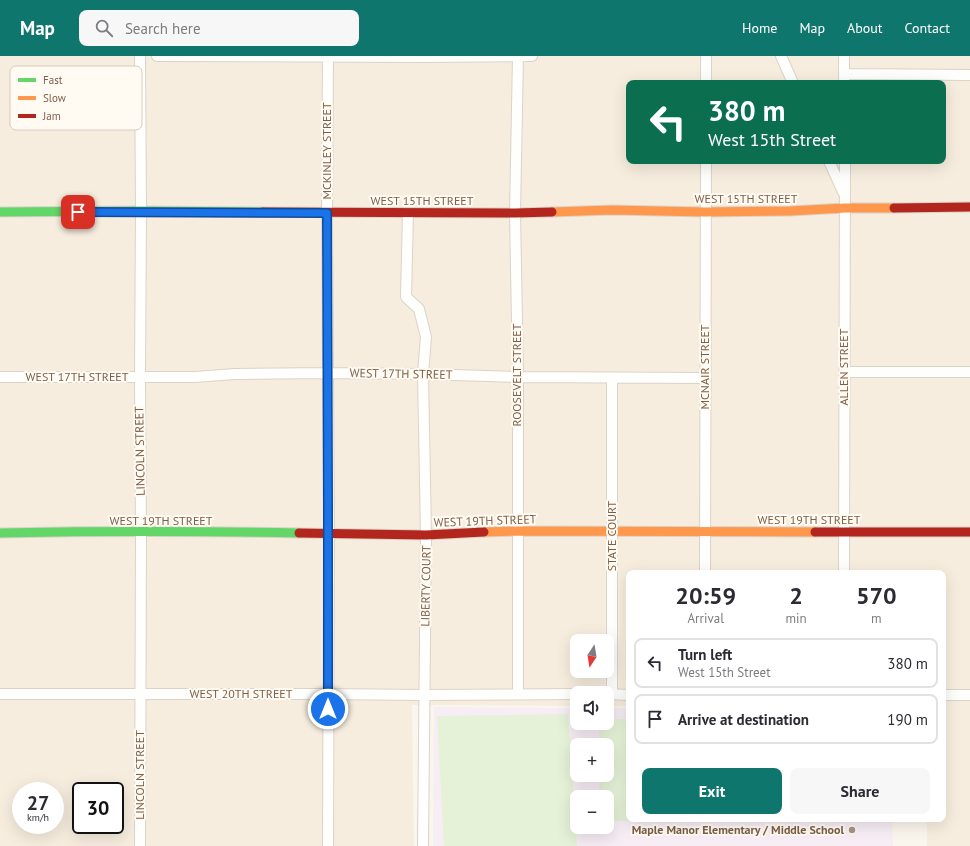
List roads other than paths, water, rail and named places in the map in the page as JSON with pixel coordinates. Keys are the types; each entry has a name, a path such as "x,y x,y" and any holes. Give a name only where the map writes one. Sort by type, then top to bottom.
{"main road":[{"name":"WEST 15TH STREET","path":"0,212 515,213 612,210 706,212 790,211 845,208 970,207"},
{"name":"WEST 19TH STREET","path":"0,534 47,532 328,533 426,535 518,531 970,532"}],"street":[{"name":"LINCOLN STREET","path":"140,56 140,66"},
{"path":"157,56 532,56"},
{"name":"MCKINLEY STREET","path":"328,56 328,846"},
{"name":"ROOSEVELT STREET","path":"518,56 515,213 518,378 518,694"},
{"path":"706,56 706,80"},
{"path":"781,56 792,80"},
{"path":"844,56 844,79 970,75"},
{"name":"LINCOLN STREET","path":"140,130 140,846"},
{"name":"MCNAIR STREET","path":"705,570 706,164"},
{"path":"830,164 845,196"},
{"name":"ALLEN STREET","path":"844,570 845,164"},
{"name":"LIBERTY COURT","path":"408,213 406,297 419,309 426,337 423,374 426,535 423,846"},
{"path":"844,372 970,372"},
{"name":"WEST 17TH STREET","path":"0,377 195,377 235,374 328,373 423,374 518,378 706,378"},
{"name":"STATE COURT","path":"609,686 612,531 612,378"},
{"name":"WEST 20TH STREET","path":"0,694 570,694"},
{"path":"614,694 626,694"},
{"path":"946,695 970,695"}],"place":[{"name":"Maple Manor Elementary / Middle School","path":"852,830"}]}
